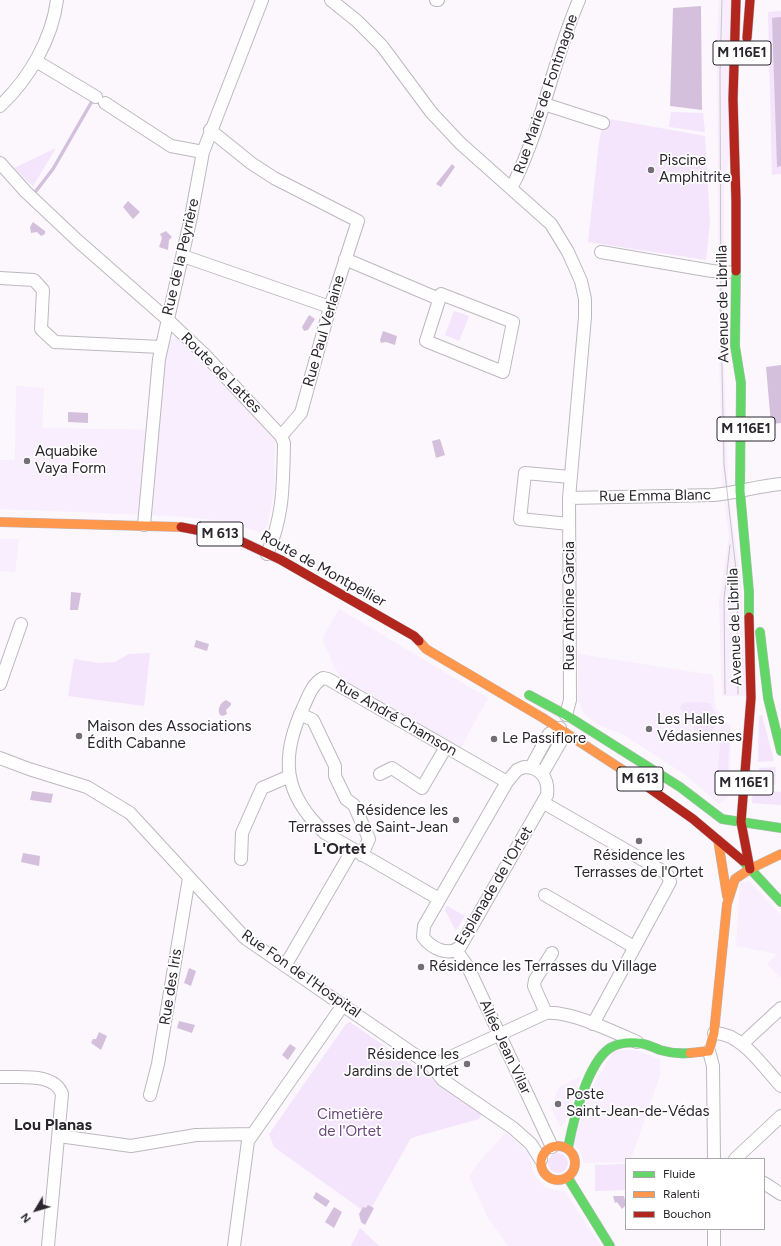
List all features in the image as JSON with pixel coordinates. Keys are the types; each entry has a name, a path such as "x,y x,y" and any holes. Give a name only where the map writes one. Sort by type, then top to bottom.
{"main road":[{"name":"Avenue de Librilla","path":"736,0 733,99 735,163 732,272 736,360 741,383 741,491 749,592 751,698 742,822"},
{"name":"M 116E1","path":"743,92 741,79 745,0"},
{"name":"M 116E1","path":"747,46 750,0"},
{"path":"732,272 747,273"},
{"name":"Avenue de Librilla","path":"747,358 746,456 741,491 748,508 768,698 781,751"},
{"name":"Route de Montpellier","path":"0,522 144,525 202,530 232,537 268,554 414,636 426,649 560,728 636,777 718,840 750,869 781,902"},
{"name":"Route de Montpellier","path":"414,636 430,639"},
{"name":"M 613","path":"520,690 566,715 680,787 722,819 781,828"},
{"path":"560,728 566,715"},
{"name":"M 116E1","path":"742,822 750,869"},
{"path":"568,1148 572,1124 589,1080 598,1060 609,1049 628,1043 640,1043 667,1052 693,1054 709,1051 714,1033 727,904 726,886 718,840"},
{"path":"727,904 734,879 750,869 781,854"},
{"path":"552,1146 563,1146 568,1148 574,1155 576,1165 572,1174 568,1178 558,1181 549,1178 542,1170 541,1160 547,1150 552,1146"},
{"path":"568,1178 610,1246"}],"street":[{"path":"0,106 23,80 36,61 50,27 57,0"},
{"name":"Rue de la Peyrière","path":"144,525 161,347 183,256 203,152 210,130 262,0"},
{"name":"Rue Antoine Garcia","path":"331,0 357,21 382,46 431,112 460,143 538,211 558,234 575,266 585,299 577,416 569,498 570,700 566,715"},
{"name":"Rue Marie de Fontmagne","path":"511,188 521,170 544,104 564,35 579,0"},
{"path":"36,61 171,146 203,152"},
{"path":"544,104 603,123"},
{"name":"Rue Paul Verlaine","path":"210,130 251,163 274,178 358,221 330,307 301,413 281,436"},
{"name":"Route de Lattes","path":"0,163 26,192 78,241 167,319 205,355 281,436"},
{"path":"601,252 732,272"},
{"path":"183,256 330,307"},
{"path":"345,259 439,299"},
{"path":"0,278 34,280 43,290 41,329 55,342 161,347"},
{"path":"441,294 513,322 503,372 426,341 439,299 441,294"},
{"path":"268,554 278,526 282,507 284,443 281,436"},
{"path":"569,524 520,519 525,473 570,477"},
{"name":"Rue Emma Blanc","path":"569,498 667,497 741,491 781,484"},
{"path":"0,684 21,624"},
{"name":"Rue André Chamson","path":"439,899 325,833 311,820 295,792 290,776 289,748 300,714 314,685 323,678 328,679 507,782"},
{"path":"286,966 358,852 369,839 354,805 346,799 335,776 335,766 312,720 300,714"},
{"path":"560,728 562,741 542,774 530,767 549,734 560,728"},
{"path":"380,774 392,768 422,788 446,747"},
{"name":"Rue Fon de l'Hospital","path":"0,758 29,770 87,787 108,798 130,813 245,938 431,1066 443,1080 513,1128 531,1144 541,1160"},
{"name":"Esplanade de l'Ortet","path":"530,767 517,770 507,782 424,926 423,936 426,941 445,952 456,950 544,803 548,788 547,781 542,774"},
{"path":"241,859 242,832 262,788 290,776"},
{"path":"544,803 668,876 670,882 593,1024"},
{"name":"Rue des Iris","path":"150,1096 158,1064 189,878"},
{"path":"545,895 634,947"},
{"name":"Allée Jean Vilar","path":"456,950 468,966 552,1146"},
{"path":"546,1013 534,986 535,980 552,953"},
{"path":"234,1246 248,1141 343,1005"},
{"path":"742,1044 781,1008"},
{"path":"431,1066 546,1013 560,1014 593,1024 640,1043"},
{"path":"609,1049 612,1031"},
{"path":"714,1033 724,1033 742,1044 781,1086"},
{"path":"709,1051 713,1066 716,1158"},
{"path":"0,1077 45,1079 60,1087 62,1094 48,1246"},
{"path":"736,1158 781,1116"},
{"path":"58,1136 131,1146 196,1135 252,1134"},
{"path":"765,1184 781,1194"},
{"path":"714,1230 714,1246"}],"shaded area":[{"path":"719,0 732,0 731,143 724,188 724,352 728,489 741,583 746,696 722,696 719,601 729,536 723,491 719,354 717,36"},
{"path":"701,6 702,110 670,106 673,8"},
{"path":"781,17 781,166 777,167 772,18"},
{"path":"452,164 455,167 441,187 436,184"},
{"path":"128,201 140,212 133,219 123,207"},
{"path":"33,222 45,231 45,234 41,236 37,232 31,233 30,227"},
{"path":"166,231 172,237 169,240 168,250 159,247 162,238 160,234"},
{"path":"309,315 315,319 308,330 304,331 302,327"},
{"path":"383,331 397,336 395,345 386,342 381,343 380,340"},
{"path":"176,336 275,440 274,490 267,529 259,532 222,521 175,516 0,509 0,460 15,460 16,386 44,388 42,428 158,430 168,344"},
{"path":"781,365 781,423 771,424 766,367"},
{"path":"68,412 88,413 88,423 68,422"},
{"path":"440,439 445,455 436,458 432,441"},
{"path":"0,539 19,539 15,572 0,571"},
{"path":"71,592 81,593 78,610 70,610"},
{"path":"339,609 488,698 460,749 341,681 322,639"},
{"path":"196,640 209,644 207,651 194,647"},
{"name":"Les Halles Védasiennes","path":"578,654 713,675 715,707 725,721 731,725 729,797 719,804 687,776 624,735 597,724 584,714 578,700"},
{"path":"226,700 231,703 231,705 226,710 227,714 223,716 219,713 219,708"},
{"path":"32,791 53,794 51,803 30,800"},
{"path":"23,853 40,856 39,866 21,862"},
{"path":"749,881 781,915 781,979 767,964 777,954 736,946 740,883"},
{"path":"189,968 196,971 191,986 184,983"},
{"path":"179,1021 195,1025 192,1033 177,1028"},
{"path":"99,1032 107,1036 101,1050 91,1043 93,1039 96,1039"},
{"path":"290,1044 296,1048 288,1060 282,1055"},
{"path":"614,1050 635,1050 660,1059 660,1075 631,1158 625,1158 625,1162 584,1163 580,1150 573,1144 588,1095"},
{"path":"581,1076 567,1117 561,1128 551,1107 559,1087"},
{"path":"506,1132 529,1154 534,1175 546,1188 565,1192 601,1246 508,1246 488,1218 469,1176 480,1161"},
{"path":"316,1192 330,1201 326,1207 313,1198"},
{"path":"613,1196 624,1196 625,1206 622,1209 617,1202 615,1203"},
{"path":"368,1205 374,1208 365,1225 361,1222 359,1214 363,1207 366,1208"},
{"path":"334,1207 342,1212 334,1228 325,1222"}],"green space":[{"path":"781,11 781,174 772,175 768,12"},
{"path":"671,112 703,113 705,132 669,127"},
{"name":"Piscine Amphitrite","path":"604,118 705,136 710,222 706,260 588,242 599,142"},
{"path":"56,148 33,186 14,168"},
{"path":"454,311 469,316 459,341 445,335"},
{"path":"150,653 144,706 68,696 74,659 98,663 115,662 129,654"},
{"path":"683,703 710,703 717,718 711,735 705,739 696,732 680,708"},
{"path":"762,715 774,761 758,762 759,716"},
{"path":"721,730 730,731 727,777 718,773"},
{"path":"776,767 775,785 763,786 759,768"},
{"path":"753,789 781,792 781,805 752,803"},
{"path":"447,906 465,916 456,931 445,910"},
{"name":"Cimetière de l'Ortet","path":"350,1022 482,1114 479,1119 411,1138 368,1214 274,1147 269,1134 346,1024"},
{"path":"558,1153 565,1156 568,1163 565,1170 558,1173 551,1170 548,1163 551,1156"},
{"path":"625,1164 625,1190 595,1191 595,1165"},
{"path":"360,1228 379,1246 351,1246"}],"waterway":[{"path":"36,191 53,169 91,103 94,101"}],"tram line":[{"path":"722,0 720,72 721,320 724,464 737,579 738,694"},
{"path":"725,694 724,599 730,545"}],"traffic: fast":[{"path":"736,271 735,346 741,383 740,491 749,592 749,617"},
{"path":"760,632 768,698 781,751"},
{"path":"529,695 566,715 680,787 722,819 781,828"},
{"path":"743,861 781,902"},
{"path":"568,1148 577,1109 588,1079 594,1066 610,1048 620,1044 640,1043 668,1052 690,1053"},
{"path":"568,1178 610,1246"}],"traffic: slow":[{"path":"0,522 181,527"},
{"path":"419,641 426,649 543,718 635,778"},
{"path":"718,840 727,896"},
{"path":"750,869 781,854"},
{"path":"690,1053 709,1051 714,1033 727,904 735,879 750,869"},
{"path":"555,1146 561,1146 565,1147 572,1153 575,1163 574,1170 568,1177 561,1180 555,1180 551,1179 544,1173 541,1166 541,1160 542,1156 548,1149 555,1146"}],"traffic: jam":[{"path":"736,0 733,99 736,201 736,271"},
{"path":"747,38 750,0"},
{"path":"181,527 232,537 281,560 414,636 419,641"},
{"path":"749,617 751,698 741,822 750,869"},
{"path":"635,778 693,819 743,861"}],"place":[{"name":"Piscine Amphitrite","path":"651,170"},
{"name":"Aquabike Vaya Form","path":"27,461"},
{"name":"Les Halles Védasiennes","path":"649,729"},
{"name":"Maison des Associations Édith Cabanne","path":"79,736"},
{"name":"Le Passiflore","path":"494,739"},
{"name":"Résidence les Terrasses de Saint-Jean","path":"456,820"},
{"name":"Résidence les Terrasses de l'Ortet","path":"639,841"},
{"name":"Résidence les Terrasses du Village","path":"421,967"},
{"name":"Résidence les Jardins de l'Ortet","path":"467,1064"},
{"name":"Poste Saint-Jean-de-Védas","path":"558,1104"}],"district":[{"name":"L'Ortet","path":"340,849"},
{"name":"Lou Planas","path":"53,1125"}]}
